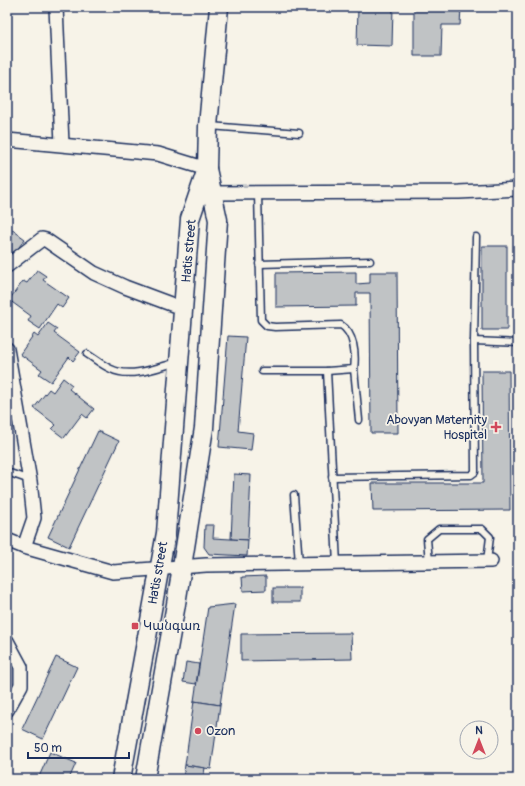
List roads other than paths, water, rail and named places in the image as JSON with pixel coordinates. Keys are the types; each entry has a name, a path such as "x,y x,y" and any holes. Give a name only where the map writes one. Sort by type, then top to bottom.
{"main road":[{"name":"Hatis street","path":"121,779 166,533 190,219 206,193 208,169 208,126 219,7"},
{"name":"Hatis street","path":"145,779 182,567 204,428 218,220 206,193"}],"street":[{"path":"56,7 62,144"},
{"path":"7,140 158,154 208,169"},
{"path":"206,193 459,192 518,189"},
{"path":"7,266 35,244 42,240 46,240 94,274 184,309"},
{"path":"7,350 30,481 34,518 24,547"},
{"path":"7,540 24,547 113,572 216,565 489,561"},
{"path":"7,641 21,667 21,686 7,710"}],"lane":[{"path":"208,126 299,133"},
{"path":"258,193 261,320 267,326 275,327 341,325 346,328 350,334 355,361 354,369 359,420"},
{"path":"332,477 471,475 475,472 474,341 476,237"},
{"path":"259,264 370,261"},
{"path":"474,341 518,343"},
{"path":"87,354 112,370 128,373 143,371 179,361"},
{"path":"262,371 327,371 354,369"},
{"path":"327,371 338,564"},
{"path":"7,472 30,481"},
{"path":"294,495 299,564"},
{"path":"429,562 427,539 439,529 482,529 490,537 489,561"}],"place":[{"name":"Abovyan Maternity Hospital","path":"496,427"},
{"name":"Կանգառ","path":"135,626"},
{"name":"Ozon","path":"198,731"}]}
